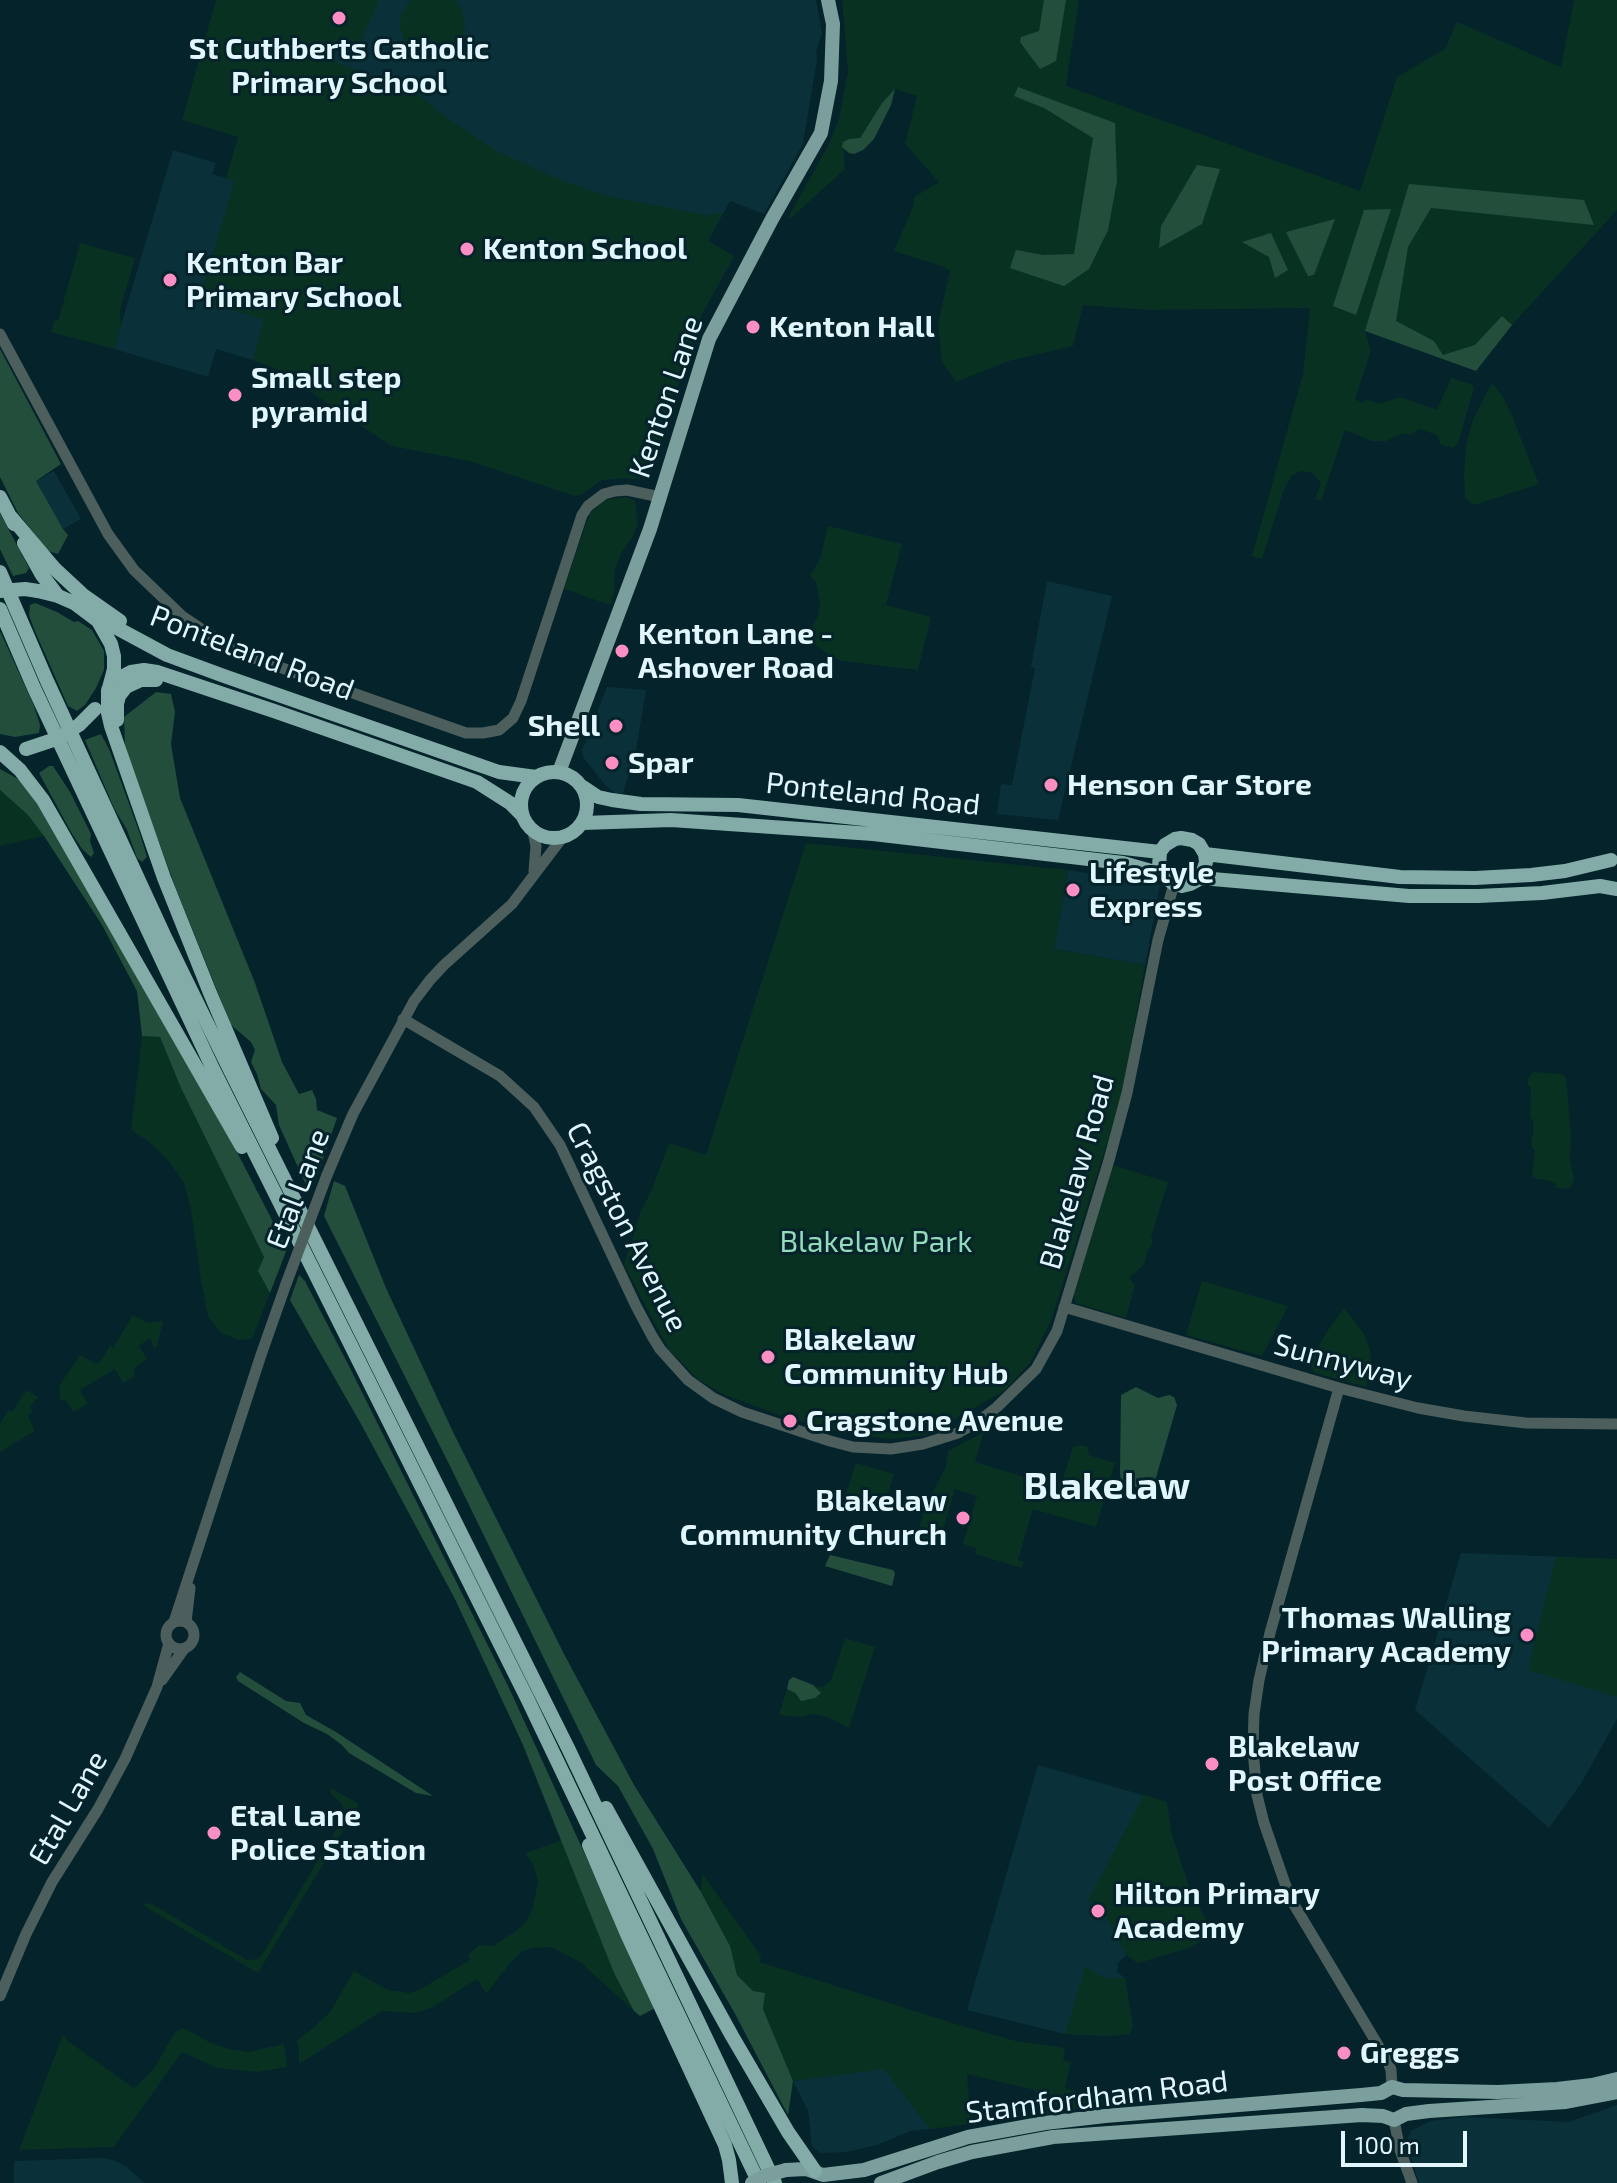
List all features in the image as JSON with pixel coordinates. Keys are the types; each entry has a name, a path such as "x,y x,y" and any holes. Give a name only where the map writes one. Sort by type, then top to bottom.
{"highway":[{"path":"0,497 42,575 58,596"},
{"path":"11,517 55,569 83,595 155,648"},
{"path":"0,572 285,1198 466,1573 563,1753 775,2183"},
{"path":"0,591 25,589 58,596"},
{"name":"Ponteland Road","path":"58,596 155,648 224,676 499,772 536,777"},
{"path":"0,609 151,939 285,1198"},
{"path":"89,613 98,621 114,656 108,713 120,752 164,878 265,1118 285,1198"},
{"name":"Ponteland Road","path":"110,686 131,672 157,672 477,782 510,803 522,815"},
{"path":"120,752 117,704 122,691 141,680 180,680"},
{"path":"0,751 26,749 59,738 79,725 95,709 110,686"},
{"path":"0,751 20,770 43,800 245,1153 285,1198"},
{"path":"559,772 583,787 588,809 578,830 552,839 533,832 522,815 521,806 525,790 536,777 559,772"},
{"name":"Ponteland Road","path":"583,787 598,797 641,804 738,805 1160,852 1165,845 1181,838 1199,844 1205,854 1400,877 1531,875 1565,871 1614,857"},
{"name":"Ponteland Road","path":"583,823 671,820 873,834 1123,863 1190,884 1201,878 1409,896 1478,896 1600,886 1617,888"},
{"path":"1160,852 1159,867 1168,879"},
{"path":"1201,878 1205,870 1205,854"},
{"path":"1614,857 1609,873 1617,888"},
{"path":"563,1753 606,1807 788,2132 824,2176"},
{"path":"563,1753 578,1822 725,2145 732,2183"},
{"path":"563,1753 759,2183"}],"main road":[{"name":"Kenton Lane","path":"559,772 646,539 709,339 821,133 831,81 833,24 828,0"},
{"name":"Stamfordham Road","path":"752,2183 774,2172 786,2170 806,2169 824,2176 864,2170 968,2137 1016,2127 1105,2116 1392,2090 1542,2091 1617,2079"},
{"path":"1392,2090 1410,2101 1394,2117 1377,2103 1392,2090"},
{"name":"Stamfordham Road","path":"881,2183 972,2152 1053,2137 1362,2115 1394,2117 1443,2109 1566,2102 1617,2092"}],"street":[{"path":"0,334 108,534 134,570 182,616 230,648 251,657 466,733 499,730 513,718 582,515 588,506 604,494 615,491 627,490 660,497"},
{"path":"533,832 536,861 533,875"},
{"name":"Etal Lane","path":"180,1622 192,1568 261,1355 327,1175 353,1114 403,1019 430,980 512,904 562,838"},
{"name":"Blakelaw Road","path":"958,1433 997,1407 1036,1369 1052,1340 1127,1093 1168,879"},
{"name":"Cragston Avenue","path":"403,1019 500,1076 534,1107 560,1145 652,1336 688,1380 713,1398 742,1412 853,1447 891,1449 958,1433"},
{"name":"Sunnyway","path":"1064,1307 1339,1388 1464,1416 1526,1423 1617,1424"},
{"path":"1339,1388 1270,1633 1254,1714 1253,1750 1257,1795 1264,1823 1290,1898 1388,2062 1392,2090"},
{"path":"180,1622 193,1628 195,1635 191,1644 184,1649 169,1643 167,1632 180,1622"},
{"name":"Etal Lane","path":"0,1996 37,1912 113,1783 157,1687 169,1643"},
{"name":"Etal Lane","path":"157,1687 184,1649"},
{"path":"1394,2117 1400,2150 1412,2183"}],"shaded area":[{"name":"Kenton School","path":"314,0 816,0 822,33 816,52 803,144 764,214 730,201 708,241 734,256 702,314 653,469 639,479 602,480 575,496 470,461 392,446 275,368 252,360 216,349 208,377 114,349 173,150 216,163 212,174 255,187"},
{"path":"54,471 81,519 63,529 36,481"},
{"path":"1047,581 1112,596 1058,820 997,814 1001,784 1012,785 1035,668 1031,667"},
{"name":"Shell","path":"607,687 646,690 636,750 623,793 615,793 606,786 583,757 582,750"},
{"path":"1068,870 1160,885 1145,965 1054,949"},
{"name":"Thomas Walling Primary Academy","path":"1461,1553 1617,1559 1617,1719 1582,1782 1549,1828 1415,1710"},
{"name":"Hilton Primary Academy","path":"1038,1765 1167,1802 1171,1832 1189,1887 1213,1934 1188,1948 1138,1963 1126,1955 1118,1963 1117,1972 1125,1978 1133,2026 1129,2034 1065,2034 967,2010"},
{"path":"884,2068 930,2129 911,2131 877,2145 846,2152 820,2153 812,2146 808,2111 793,2081"},
{"path":"1617,2105 1617,2183 1419,2183 1406,2142 1411,2131 1430,2121 1465,2117 1569,2122"},
{"path":"103,2158 127,2167 144,2183 14,2183 14,2161"}],"green space":[{"name":"Kenton School","path":"216,0 379,0 355,56 312,41 308,51 419,95 497,151 556,178 604,195 705,215 723,213 708,241 734,256 702,314 653,469 639,479 602,480 575,496 470,461 392,446 275,368 253,360 264,320 199,300 234,182 226,178 238,137 182,120"},
{"path":"410,0 456,0 465,22 464,34 457,45 447,53 435,56 423,55 412,49 400,28 401,15"},
{"path":"842,0 1079,0 1066,86 1360,191 1397,77 1445,49 1457,22 1561,67 1574,0 1617,0 1617,210 1512,325 1476,371 1365,331 1371,351 1355,399 1379,404 1400,397 1437,410 1451,378 1471,384 1474,388 1458,443 1453,448 1441,445 1437,435 1419,429 1411,435 1403,433 1386,441 1372,441 1345,430 1321,501 1315,499 1321,483 1312,473 1301,471 1292,475 1284,489 1262,559 1252,556 1303,374 1310,308 1148,310 1083,305 1073,346 1009,361 956,382 942,362 938,324 950,271 894,251 914,204 914,197 939,182 905,144 917,96 895,89 859,139 843,142 845,169 787,219 829,144 839,118 848,72"},
{"path":"1044,0 1066,0 1056,61 1040,69 1020,42 1021,37 1039,31"},
{"path":"1018,87 1115,123 1117,181 1108,230 1089,269 1064,286 1010,268 1016,250 1043,255 1074,254 1093,138 1044,108 1014,96"},
{"path":"895,89 891,105 874,139 863,150 849,153 842,147 843,142 860,138 882,103"},
{"path":"1197,165 1220,169 1202,224 1159,248 1161,226"},
{"path":"1409,184 1584,200 1594,225 1431,208 1408,247 1396,321 1434,341 1443,355 1475,345 1502,316 1512,325 1476,371 1365,331"},
{"path":"1391,209 1356,315 1333,306 1364,210"},
{"path":"1335,219 1314,275 1308,276 1286,232"},
{"path":"1271,233 1288,270 1275,278 1269,257 1242,242"},
{"path":"80,243 135,258 120,310 121,325 114,349 51,332 54,320 58,321"},
{"path":"0,349 61,464 36,481 68,535 58,554 48,551 18,513 0,477"},
{"path":"1492,383 1511,413 1539,484 1474,505 1465,498 1466,446 1473,419"},
{"path":"626,497 635,500 638,524 615,570 610,605 564,589 590,513 605,500"},
{"path":"0,513 29,568 26,573 13,576 0,549"},
{"path":"828,526 902,544 886,605 931,617 918,670 842,661 806,638 818,616 820,602 816,582 810,576 820,559"},
{"path":"35,603 92,630 104,651 104,670 96,688 77,711 68,706 34,629 29,615 30,605"},
{"path":"0,631 34,706 40,725 39,733 15,737 0,734"},
{"path":"156,692 171,694 175,712 171,744 180,798 255,983 282,1062 299,1094 312,1090 317,1110 337,1118 316,1179 306,1185 279,1125 276,1105 261,1089 251,1062 255,1050 251,1042 231,1025 175,886 129,759 124,717"},
{"path":"101,734 140,834 147,857 142,862 137,858 85,740"},
{"path":"53,766 70,792 91,834 94,853 91,857 71,832 39,773"},
{"path":"0,769 20,780 41,809 223,1125 287,1249 270,1293 258,1271 264,1257 181,1088 160,1037 142,1036 137,991 102,925 44,836 28,815 0,790"},
{"path":"0,790 28,815 44,836 0,846"},
{"name":"Blakelaw Park","path":"806,843 1068,870 1054,949 1145,965 1122,1096 1051,1321 1030,1363 1004,1391 927,1435 890,1439 847,1434 782,1416 723,1394 699,1380 669,1350 624,1265 640,1213 669,1143 706,1155"},
{"path":"142,1036 160,1037 181,1088 264,1257 258,1271 270,1293 252,1339 238,1340 220,1332 208,1316 184,1183 169,1161 131,1130"},
{"path":"1533,1072 1566,1077 1570,1160 1574,1179 1571,1187 1565,1189 1532,1176 1535,1151 1532,1148 1533,1121 1530,1117 1531,1088 1528,1078"},
{"path":"1112,1165 1168,1182 1144,1265 1129,1278 1135,1285 1126,1318 1076,1303 1073,1293"},
{"path":"334,1181 345,1186 386,1288 453,1432 564,1654 634,1785 701,1892 730,1946 737,1975 753,1991 765,1993 763,2009 793,2081 788,2115 681,1919 653,1849 618,1786 596,1765 324,1216"},
{"path":"299,1275 350,1368 510,1690 655,2008 640,2016 634,2011 614,1973 523,1745 455,1599 290,1300"},
{"path":"1202,1281 1288,1306 1262,1356 1186,1335"},
{"path":"1344,1308 1363,1332 1370,1349 1371,1368 1366,1387 1316,1373 1311,1368 1311,1360"},
{"path":"133,1315 148,1323 163,1321 157,1346 154,1348 150,1338 139,1346 147,1359 134,1368 135,1376 123,1383 115,1369 80,1390 88,1404 73,1412 66,1400 60,1401 59,1386 80,1355 97,1364 110,1345 113,1348"},
{"path":"1136,1387 1158,1398 1174,1397 1177,1405 1153,1488 1147,1490 1121,1482 1120,1473 1121,1395"},
{"path":"26,1390 38,1397 30,1407 33,1411 28,1416 35,1431 0,1452 0,1424 8,1410 13,1411"},
{"path":"984,1432 975,1462 1028,1478 1029,1475 1061,1484 1073,1447 1079,1445 1088,1447 1089,1455 1115,1463 1096,1527 1033,1509 1018,1560 1024,1562 1022,1568 975,1554 976,1548 963,1544 977,1496 955,1489 939,1544 920,1538 917,1534 924,1510 946,1467 948,1451"},
{"path":"856,1463 894,1474 884,1508 845,1497"},
{"path":"830,1555 893,1570 892,1586 825,1566"},
{"path":"1556,1557 1617,1559 1617,1697 1528,1670"},
{"path":"845,1638 875,1647 849,1728 814,1714 800,1717 779,1715 787,1689 797,1698 818,1688 813,1685 822,1687 831,1681"},
{"path":"240,1672 286,1701 300,1703 306,1715 433,1796 416,1793 349,1753 327,1734 238,1681 236,1677"},
{"path":"793,1677 813,1685 821,1693 815,1698 801,1701 787,1689"},
{"path":"331,1788 359,1804 258,1973 142,1905 154,1905 247,1960 258,1959 344,1816 341,1803 331,1794"},
{"path":"1144,1795 1167,1802 1171,1832 1189,1887 1213,1934 1188,1948 1138,1963 1126,1955 1102,1909 1088,1900"},
{"path":"562,1840 614,1973 634,2011 580,1962 551,1947 531,1948 511,1962 486,1994 477,1979 431,2008 416,2013 382,2011 299,2064 297,2040 330,2012 354,1971 388,1990 409,1993 470,1960 468,1955 479,1945 493,1946 519,1929 533,1907 538,1881 526,1853"},
{"path":"702,1873 761,1956 760,1962 959,2025 1016,2041 1065,2048 1063,2060 1071,2062 1065,2088 1115,2103 1036,2116 1035,2090 967,2074 971,2124 930,2129 884,2069 793,2081 763,2009 765,1993 753,1991 737,1975 730,1946 701,1892"},
{"path":"1085,1967 1105,1978 1125,1978 1133,2026 1129,2034 1065,2034"},
{"path":"183,2028 229,2049 248,2052 284,2044 287,2067 257,2072 217,2068 182,2052 114,2147 19,2150 63,2034 68,2041 134,2088 153,2070 175,2032"}],"place":[{"name":"St Cuthberts Catholic Primary School","path":"339,18"},
{"name":"Kenton School","path":"467,249"},
{"name":"Kenton Bar Primary School","path":"170,280"},
{"name":"Kenton Hall","path":"753,327"},
{"name":"Small step pyramid","path":"235,395"},
{"name":"Kenton Lane - Ashover Road","path":"622,651"},
{"name":"Shell","path":"616,726"},
{"name":"Spar","path":"612,763"},
{"name":"Henson Car Store","path":"1051,785"},
{"name":"Lifestyle Express","path":"1073,890"},
{"name":"Blakelaw Community Hub","path":"768,1357"},
{"name":"Cragstone Avenue","path":"790,1421"},
{"name":"Blakelaw Community Church","path":"963,1518"},
{"name":"Thomas Walling Primary Academy","path":"1527,1635"},
{"name":"Blakelaw Post Office","path":"1212,1764"},
{"name":"Etal Lane Police Station","path":"214,1833"},
{"name":"Hilton Primary Academy","path":"1098,1911"},
{"name":"Greggs","path":"1344,2053"}],"district":[{"name":"Blakelaw","path":"1107,1486"}]}
